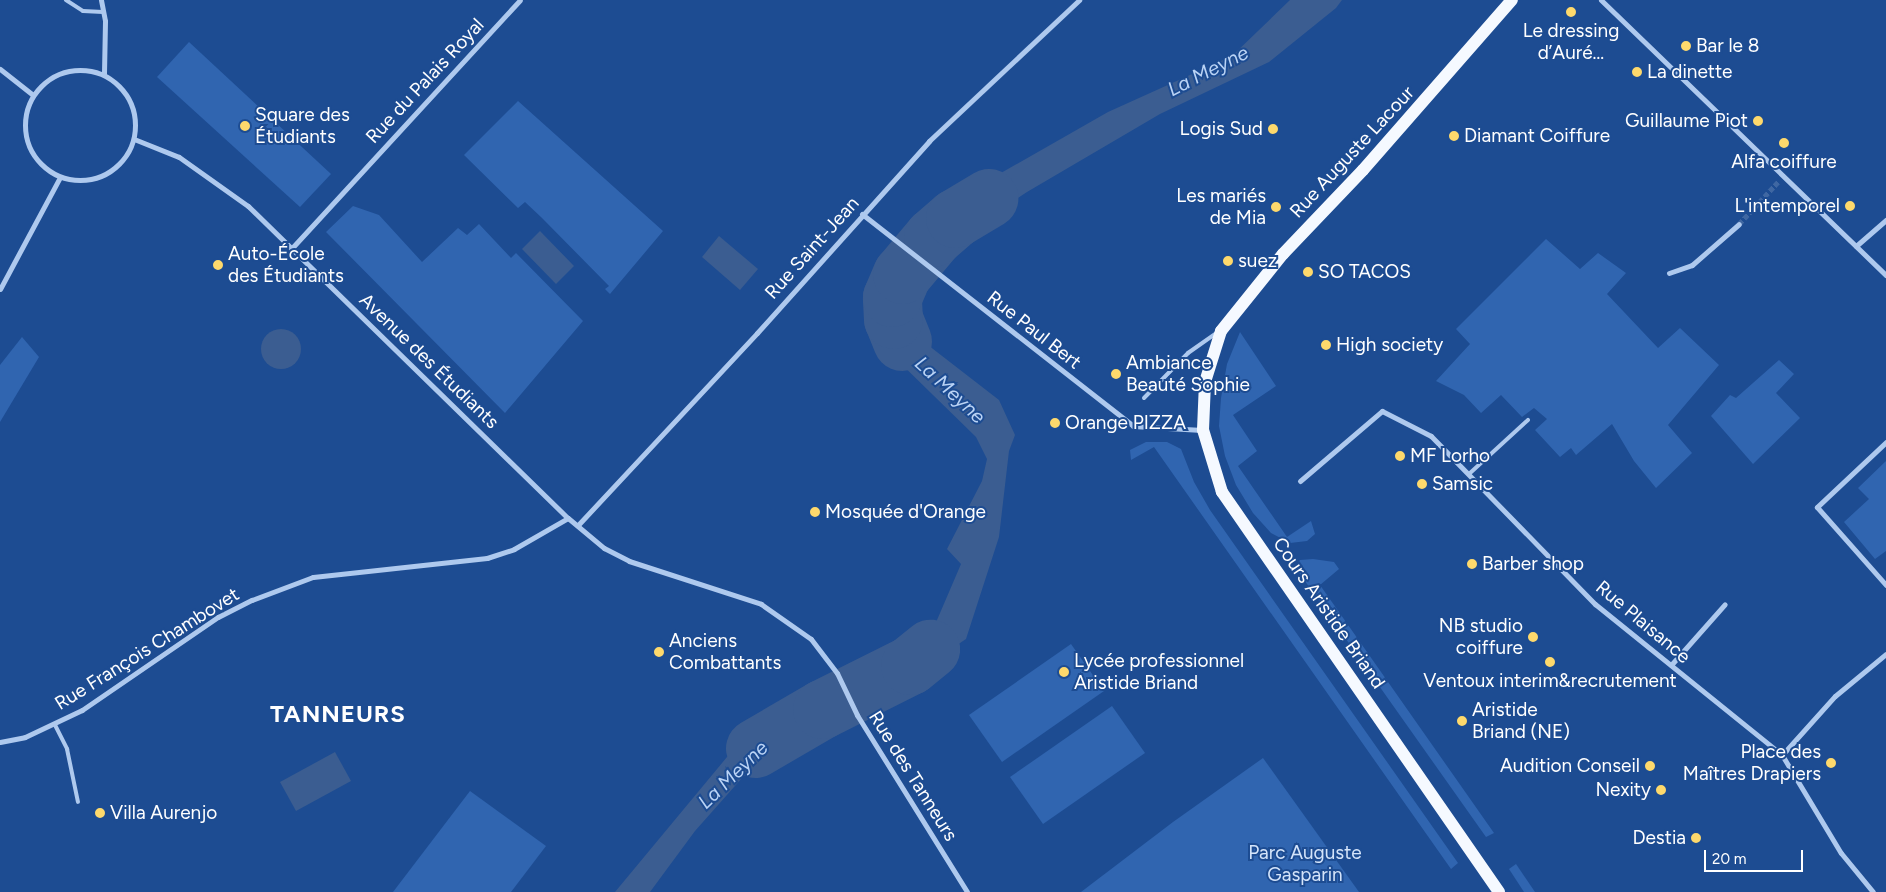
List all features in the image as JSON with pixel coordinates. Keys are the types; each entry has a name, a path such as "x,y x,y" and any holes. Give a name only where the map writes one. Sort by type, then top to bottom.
{"main road":[{"name":"Rue Auguste Lacour","path":"1221,331 1282,254 1376,156 1512,0"},
{"name":"Cours Aristide Briand","path":"1221,331 1205,382 1203,430 1222,492 1499,892"}],"street":[{"path":"101,0 103,12 104,74"},
{"name":"Rue du Palais Royal","path":"291,249 520,0"},
{"name":"Rue Saint-Jean","path":"578,524 711,383 929,141 1079,0"},
{"path":"1601,0 1782,179 1886,275"},
{"path":"0,69 33,95"},
{"path":"74,70 104,74 120,85 131,101 136,120 134,139 128,153 106,174 75,181 60,177 34,157 27,142 26,110 33,95 58,73 74,70"},
{"name":"Avenue des Étudiants","path":"134,139 179,157 248,206 568,518 578,524"},
{"path":"0,290 60,177"},
{"name":"Rue Paul Bert","path":"862,214 1133,426 1203,430"},
{"path":"1856,246 1886,220"},
{"path":"1668,273 1692,265 1738,224"},
{"name":"Rue Plaisance","path":"1300,481 1382,411 1431,436 1595,604 1782,755 1841,853 1873,892"},
{"path":"1886,442 1817,507 1886,585"},
{"name":"Rue François Chambovet","path":"0,742 24,737 55,725 116,689 218,617 260,596 313,577 487,558 522,545 568,518"},
{"name":"Rue des Tanneurs","path":"578,524 604,548 629,561 761,604 811,639 838,673 857,715 967,892"},
{"path":"1671,666 1726,604"},
{"path":"1782,755 1836,696 1886,654"}],"lane":[{"path":"66,0 83,11 103,12"},
{"path":"1144,398 1188,353 1221,331"},
{"path":"1469,474 1528,420"},
{"path":"55,725 67,749 78,802"}],"green space":[{"name":"Square des Étudiants","path":"189,42 331,174 300,207 157,77"},
{"path":"518,101 663,231 610,294 605,289 609,286 542,218 525,202 518,208 464,155"},
{"path":"353,206 379,215 422,262 458,228 467,235 479,224 511,258 516,253 583,321 505,413 326,232"},
{"path":"1546,239 1580,269 1598,253 1626,273 1607,294 1658,348 1680,328 1719,365 1668,425 1692,453 1656,488 1634,461 1612,424 1576,455 1571,448 1560,457 1535,430 1547,419 1534,408 1522,417 1501,395 1481,413 1464,395 1436,381 1470,344 1456,329"},
{"path":"1240,332 1276,386 1233,415 1257,451 1238,466 1287,537 1311,521 1315,534 1307,541 1290,543 1271,533 1253,513 1236,485 1225,456 1219,426 1221,398 1227,364"},
{"path":"22,337 39,357 0,422 0,365"},
{"path":"1779,360 1794,374 1776,393 1800,418 1753,464 1711,416 1730,395 1736,398"},
{"path":"1146,442 1167,442 1181,449 1194,482 1210,510 1458,863 1451,869 1154,447 1131,460 1130,450"},
{"path":"1886,461 1886,551 1875,559 1844,522 1869,499 1858,488"},
{"path":"1313,559 1334,562 1339,569 1320,585 1494,833 1486,837 1295,567 1300,560"},
{"path":"1071,644 1104,691 1002,762 969,715"},
{"path":"1112,706 1145,753 1043,824 1010,777"},
{"name":"Parc Auguste Gasparin","path":"1263,758 1359,892 1081,892 1173,822"},
{"path":"470,791 546,846 511,892 393,892"},
{"path":"1516,864 1535,892 1524,892 1509,869"}],"water":[{"path":"1290,0 1342,0 1336,8 1269,62 1160,114 1027,192 933,255 909,234 916,225 936,210 1108,112 1232,56"},
{"path":"540,231 574,266 556,284 522,249"},
{"path":"719,236 758,269 740,290 702,257"},
{"path":"894,253 921,276 903,302 904,319 915,335 999,400 1015,435 1009,451 999,537 966,639 896,686 866,701 856,677 915,647 934,627 961,564 947,549 982,481 987,459 976,437 890,353 887,327 880,305 886,270"},
{"path":"281,329 295,335 301,349 295,363 281,369 267,363 261,349 267,335"},
{"path":"816,693 829,716 750,769 695,831 650,892 615,892 727,757 766,723"},
{"path":"335,752 351,781 296,811 280,782"}],"waterway":[{"name":"La Meyne","path":"902,341 893,319 892,297 902,274 933,237 955,218 988,198"},
{"name":"La Meyne","path":"755,748 822,709 910,665 930,649"}],"tunnel":[{"path":"1739,224 1779,181"}],"place":[{"name":"Le dressing d’Auré…","path":"1571,12"},
{"name":"Bar le 8","path":"1686,46"},
{"name":"La dinette","path":"1637,72"},
{"name":"Guillaume Piot","path":"1758,121"},
{"name":"Square des Étudiants","path":"245,126"},
{"name":"Logis Sud","path":"1273,129"},
{"name":"Diamant Coiffure","path":"1454,136"},
{"name":"Alfa coiffure","path":"1784,143"},
{"name":"L'intemporel","path":"1850,206"},
{"name":"Les mariés de Mia","path":"1276,207"},
{"name":"suez","path":"1228,261"},
{"name":"Auto-École des Étudiants","path":"218,265"},
{"name":"SO TACOS","path":"1308,272"},
{"name":"High society","path":"1326,345"},
{"name":"Ambiance Beauté Sophie","path":"1116,374"},
{"name":"Orange PIZZA","path":"1055,423"},
{"name":"MF Lorho","path":"1400,456"},
{"name":"Samsic","path":"1422,484"},
{"name":"Mosquée d'Orange","path":"815,512"},
{"name":"Barber shop","path":"1472,564"},
{"name":"NB studio coiffure","path":"1533,637"},
{"name":"Anciens Combattants","path":"659,652"},
{"name":"Ventoux interim&recrutement","path":"1550,662"},
{"name":"Lycée professionnel Aristide Briand","path":"1064,672"},
{"name":"Aristide Briand (NE)","path":"1462,721"},
{"name":"Place des Maîtres Drapiers","path":"1831,763"},
{"name":"Audition Conseil","path":"1650,766"},
{"name":"Nexity","path":"1661,790"},
{"name":"Villa Aurenjo","path":"100,813"},
{"name":"Destia","path":"1696,838"}],"district":[{"name":"TANNEURS","path":"338,714"}]}
